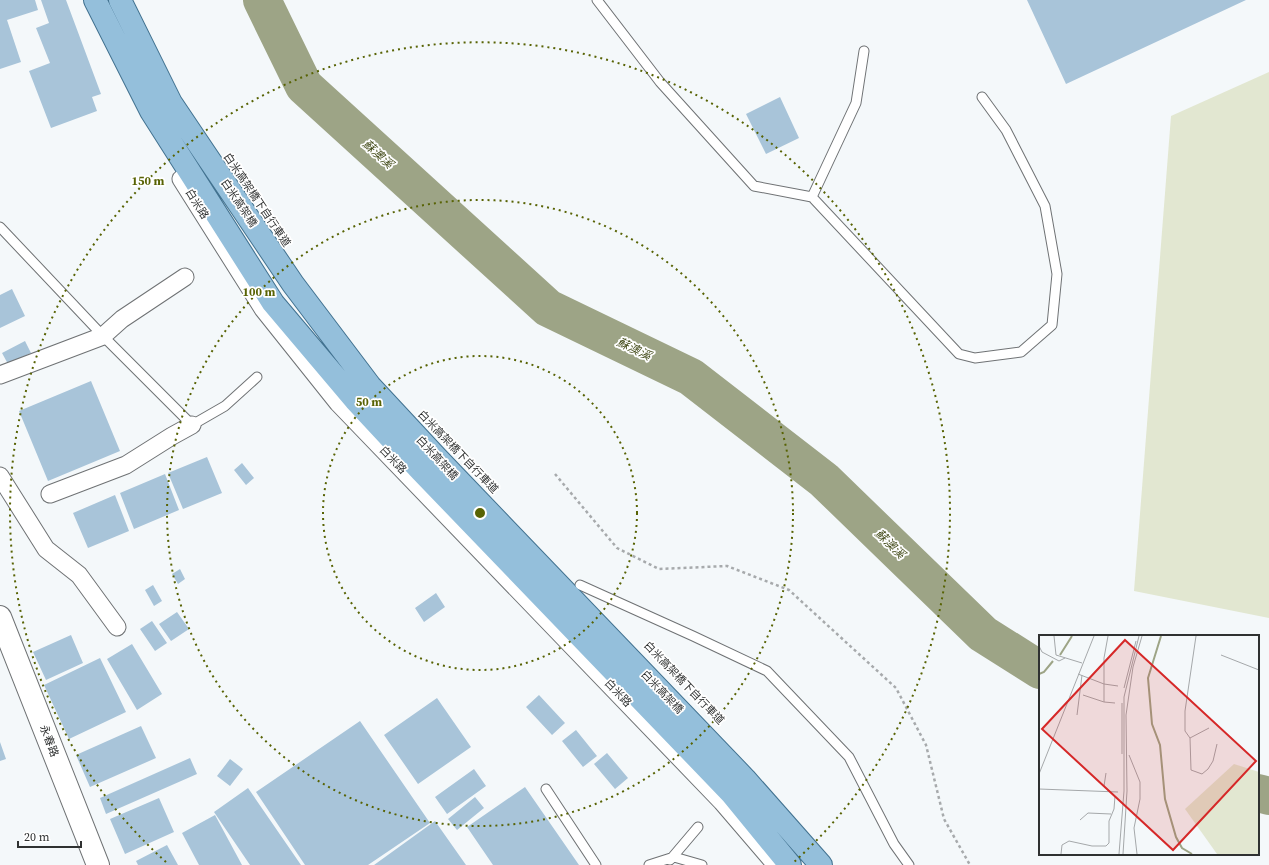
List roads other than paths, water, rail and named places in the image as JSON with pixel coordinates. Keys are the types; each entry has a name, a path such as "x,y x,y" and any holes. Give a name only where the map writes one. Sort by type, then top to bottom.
{"main road":[{"name":"白米高架橋","path":"95,0 151,111 273,303 360,406 731,793 790,865"},
{"name":"白米高架橋","path":"120,0 171,103 293,284 370,386 441,463 746,779 821,865"}],"street":[{"name":"白米路","path":"84,0 142,118 263,309 324,386 338,403 722,802 776,865"},
{"path":"0,375 102,336 122,319 185,276"},
{"path":"50,494 126,466 172,436 192,425"},
{"path":"0,476 46,549 79,575 117,627"},
{"name":"永春路","path":"0,617 98,865"}],"lane":[{"path":"597,0 660,82 754,186 812,197 958,354 975,358 1021,352 1052,325 1057,274 1045,206 1006,130 982,97"},
{"path":"812,197 856,103 864,51"},
{"path":"0,227 102,336 192,425 226,406 257,377"},
{"path":"580,585 767,671 849,756 894,844 909,865"},
{"path":"546,789 596,865"},
{"path":"664,865 674,857 698,827"},
{"path":"649,865 674,857 702,865"}],"waterway":[{"name":"蘇澳溪","path":"262,0 304,86 548,308 691,377 824,480 983,634 1039,669"},
{"name":"蘇澳溪","path":"1259,793 1269,796"}]}
